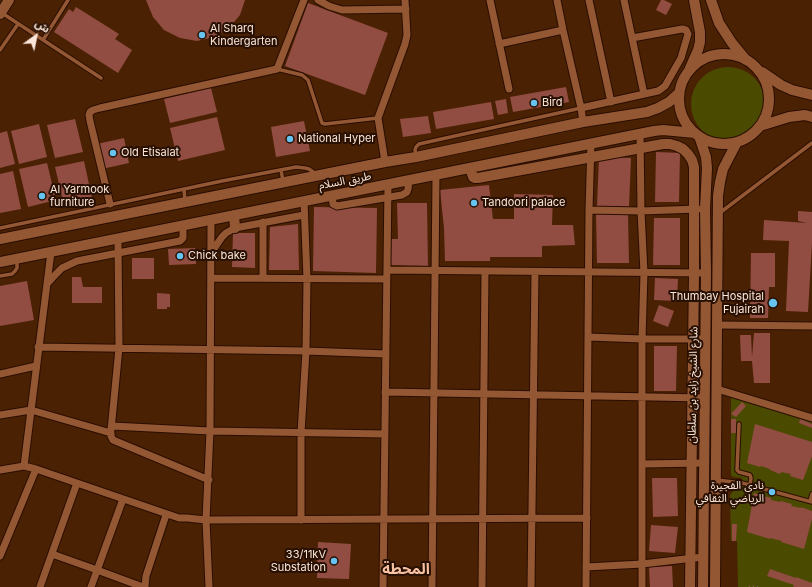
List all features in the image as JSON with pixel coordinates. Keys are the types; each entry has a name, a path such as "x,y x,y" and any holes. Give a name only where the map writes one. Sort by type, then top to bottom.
{"main road":[{"path":"1,13 9,0"},
{"path":"690,70 700,42 700,32 694,0"},
{"path":"711,0 719,23 732,43 746,60"},
{"path":"759,70 769,92 769,104 766,115 760,126 750,136 737,142 724,144 711,142 697,135 685,121 680,108 679,93 681,84 690,70 701,60 716,55 731,55 746,60 781,85 792,90 812,95"},
{"name":"طريق السلام","path":"3,239 283,182 416,157 583,122 647,112 664,105 679,93"},
{"path":"760,126 789,118 805,116 812,117"},
{"name":"طريق السلام","path":"0,262 640,133 663,130 697,135"},
{"name":"شارع الشيخ زايد بن سلطان","path":"697,135 706,157 707,168 705,209 706,340 703,587"},
{"path":"715,587 718,196 723,169 737,142"},
{"path":"470,168 473,177 478,178 663,144 670,144 683,149 692,160 694,167 694,273 690,587"},
{"path":"234,215 235,228"}],"street":[{"path":"110,204 90,122 90,112 93,110 278,70 304,0"},
{"path":"318,0 329,6 342,10 406,9"},
{"path":"385,162 378,118 405,44 407,34 405,0"},
{"path":"490,0 509,89"},
{"path":"557,0 583,122"},
{"path":"589,0 611,102"},
{"path":"624,0 644,94"},
{"path":"581,108 658,92 665,86 681,58 688,34 686,30 682,29 632,38"},
{"path":"499,44 563,30"},
{"path":"640,133 641,211 644,273 642,339 642,587"},
{"path":"586,587 588,272 591,143"},
{"path":"432,587 436,175"},
{"path":"332,196 333,204 337,206 387,198 405,194 408,189 409,180"},
{"path":"383,587 388,184"},
{"path":"301,520 301,433 306,351 307,279 304,201"},
{"path":"589,210 641,211 705,209"},
{"path":"211,253 222,237 235,228 304,215"},
{"path":"209,587 206,520 209,480 210,431 211,220"},
{"path":"263,222 263,278"},
{"path":"46,286 56,274 69,264 77,261 180,241 183,238 183,226"},
{"path":"118,239 119,348 111,436 113,440 209,480"},
{"path":"24,466 51,252"},
{"path":"387,270 706,273"},
{"path":"482,587 485,271"},
{"path":"531,587 535,272"},
{"path":"211,278 386,279"},
{"path":"718,325 812,326"},
{"path":"588,337 706,340"},
{"path":"38,347 306,351 386,354"},
{"path":"0,374 36,366"},
{"path":"717,389 812,418"},
{"path":"385,392 705,398"},
{"path":"0,415 31,410 111,429 385,434"},
{"path":"642,464 704,463"},
{"path":"0,470 24,466 36,469 166,515 179,518 206,520 301,520 587,518"},
{"path":"0,556 36,469"},
{"path":"40,587 77,483"},
{"path":"91,587 123,499"},
{"path":"52,554 144,587 166,515"},
{"path":"586,567 642,564 703,557"}],"lane":[{"path":"43,40 68,0"},
{"path":"1,13 101,78"},
{"path":"0,50 18,24"},
{"path":"278,70 302,75 308,80 322,123 325,124 378,118"},
{"path":"416,157 415,150 419,144 581,108"},
{"path":"718,214 812,143"},
{"path":"3,239 2,227 184,189 300,167 309,169 319,175"},
{"path":"281,170 283,182"},
{"path":"184,189 185,202"},
{"path":"110,204 113,217"},
{"path":"41,219 42,231"},
{"path":"0,276 12,274 17,268 17,259"},
{"path":"738,424 737,470 740,473 750,475 750,485"},
{"path":"716,480 742,483 811,501 812,494"}],"path":[{"path":"749,587 758,587"}],"shaded area":[{"path":"728,67 742,70 754,78 762,90 765,104 762,118 754,130 742,138 728,141 714,138 702,130 694,118 691,104 694,90 702,78 714,70"},
{"name":"نادي الفجيرة الرياضي الثقافي","path":"731,397 812,420 812,587 738,587 737,541 731,541 730,495 734,490 742,486 742,478 733,477 731,475"}],"building":[{"path":"146,0 245,0 240,15 228,29 214,37 197,41 180,38 164,30 153,17"},
{"path":"661,0 672,4 666,15 656,10"},
{"path":"308,3 388,33 365,95 285,66"},
{"path":"76,7 119,34 115,39 132,50 118,73 54,32 69,9 73,12"},
{"path":"566,87 569,102 513,112 510,97"},
{"path":"211,88 217,112 170,123 164,99"},
{"path":"506,99 508,113 498,115 495,101"},
{"path":"491,102 494,119 436,129 433,112"},
{"path":"428,116 431,133 403,137 400,119"},
{"path":"217,117 225,150 178,161 170,128"},
{"path":"75,119 83,152 55,158 47,125"},
{"name":"National Hyper","path":"304,121 310,151 276,157 271,127"},
{"path":"39,124 47,157 19,164 11,131"},
{"path":"7,131 15,164 0,168 0,133"},
{"name":"Old Etisalat","path":"124,138 129,163 102,169 97,144"},
{"path":"656,152 680,153 679,202 655,202"},
{"path":"599,157 631,158 629,207 597,206"},
{"path":"84,161 92,198 64,205 55,167"},
{"path":"47,163 56,200 28,207 19,169"},
{"path":"13,171 21,209 0,213 0,174"},
{"path":"489,185 493,219 514,219 514,194 553,195 552,225 573,225 575,245 542,246 542,257 490,257 490,261 445,261 444,228 440,190"},
{"path":"397,203 427,203 428,266 390,265 391,239 398,239"},
{"path":"314,207 377,208 376,273 313,271"},
{"path":"798,211 812,212 812,243 808,312 786,311 789,241 763,240 764,220 807,223 798,221"},
{"path":"596,214 628,214 629,263 597,263"},
{"path":"654,218 680,218 680,265 653,265"},
{"path":"298,224 299,270 269,270 270,227"},
{"path":"233,233 255,233 255,268 232,267"},
{"path":"195,248 196,264 169,265 168,249"},
{"path":"751,253 775,253 775,287 769,287 768,318 750,318"},
{"path":"132,258 154,258 154,279 132,279"},
{"path":"72,277 81,277 83,287 102,287 102,303 72,303"},
{"path":"655,278 678,279 677,301 654,300"},
{"path":"27,281 34,320 0,326 0,286"},
{"path":"157,293 170,294 170,307 167,307 167,309 157,309"},
{"path":"659,305 674,311 668,327 653,321"},
{"path":"754,333 770,333 770,383 754,383 752,361 741,361 740,335 751,335 752,357"},
{"path":"654,346 677,346 676,391 654,391"},
{"path":"742,402 746,406 736,417 731,414"},
{"path":"731,419 736,419 736,433 731,433"},
{"path":"800,419 812,424 812,428 799,423"},
{"path":"755,424 812,442 812,456 803,480 790,476 791,474 781,472 780,474 761,466 747,463"},
{"path":"652,478 677,478 678,516 653,517"},
{"path":"754,493 771,498 771,500 781,501 792,504 791,506 801,507 812,511 812,519 804,549 781,542 782,541 747,532"},
{"path":"732,524 737,524 736,541 732,541"},
{"path":"651,525 678,527 675,553 649,551"},
{"name":"33/11kV Substation","path":"318,542 351,544 349,579 317,578"},
{"path":"672,566 673,587 650,587 649,567"},
{"path":"770,569 812,583 812,587 793,587 794,585 767,576"}],"place":[{"name":"Al Sharq Kindergarten","path":"202,35"},
{"name":"Bird","path":"534,103"},
{"name":"National Hyper","path":"290,139"},
{"name":"Old Etisalat","path":"113,153"},
{"name":"Al Yarmook furniture","path":"42,196"},
{"name":"Tandoori palace","path":"474,203"},
{"name":"Chick bake","path":"180,256"},
{"name":"Thumbay Hospital Fujairah","path":"773,303"},
{"name":"نادي الفجيرة الرياضي الثقافي","path":"772,492"},
{"name":"33/11kV Substation","path":"334,561"}],"district":[{"name":"المحطة","path":"406,569"}]}
